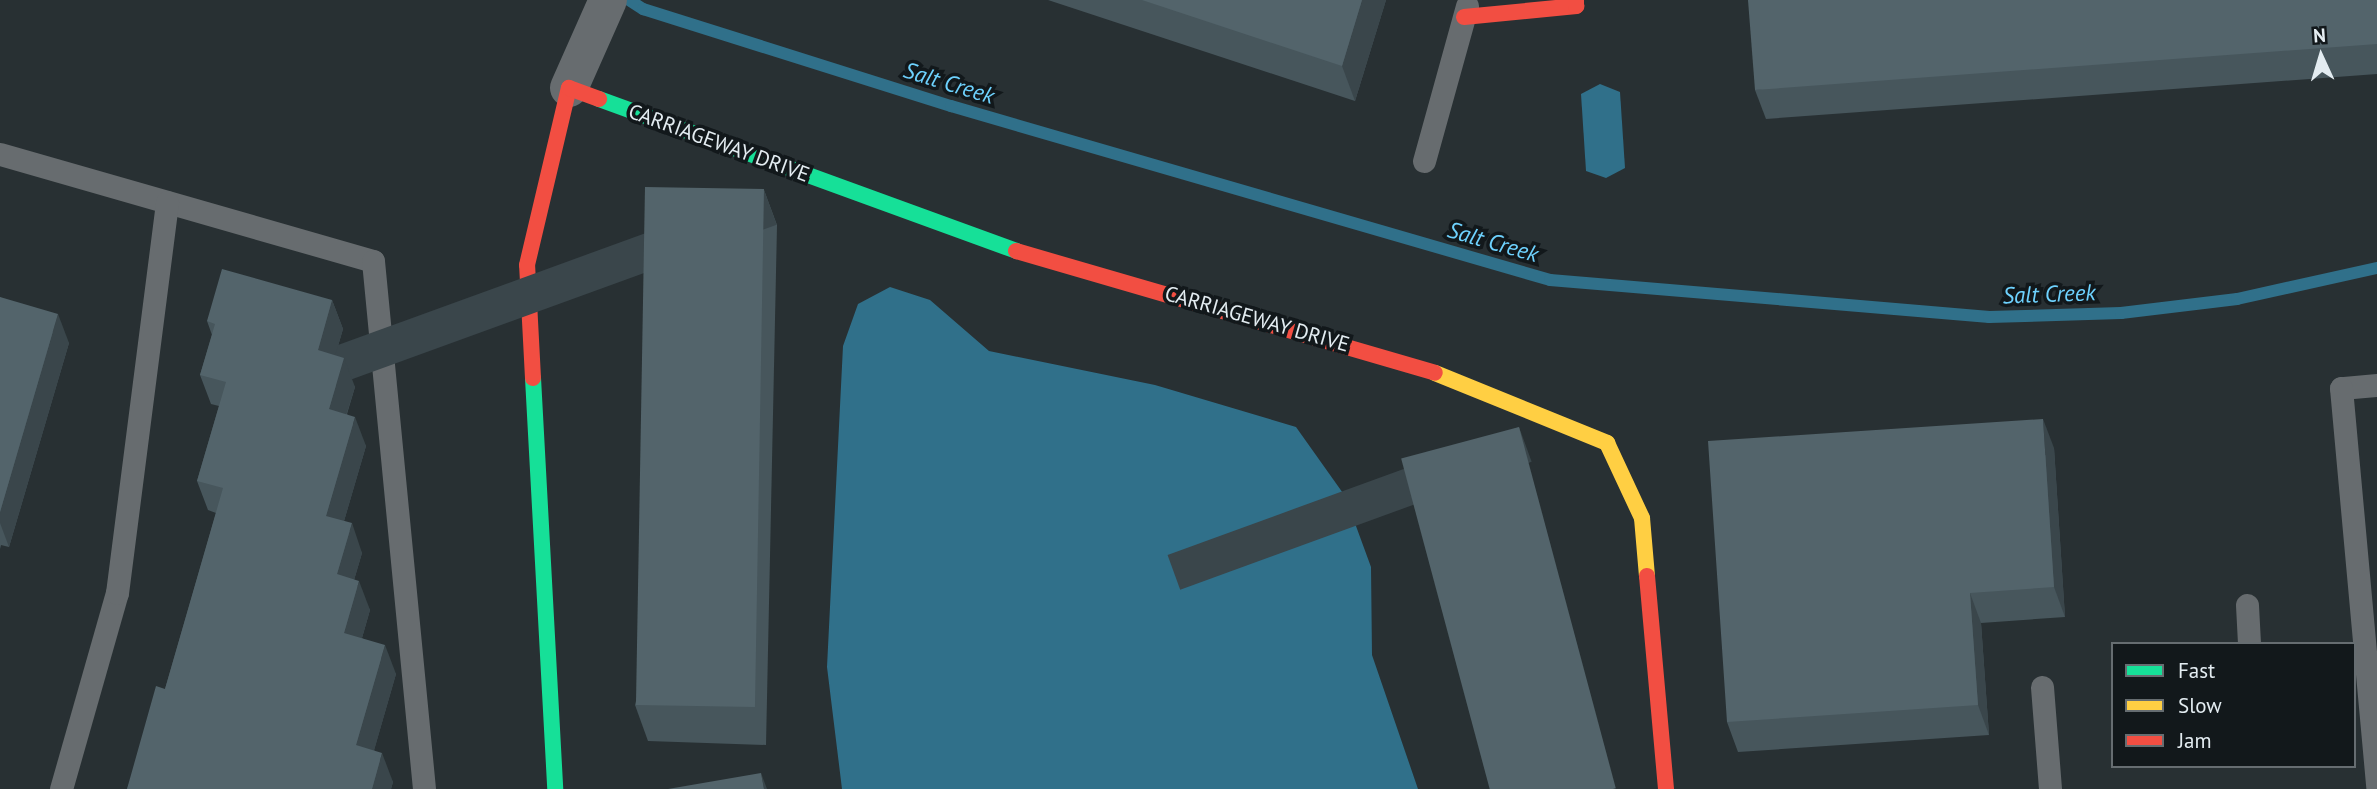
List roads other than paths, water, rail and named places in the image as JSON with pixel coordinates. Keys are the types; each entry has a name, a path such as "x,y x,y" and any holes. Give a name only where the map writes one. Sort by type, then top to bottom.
{"street":[{"path":"555,789 527,265 569,88 608,0"},
{"path":"1467,8 1576,6 1576,0"},
{"name":"CARRIAGEWAY DRIVE","path":"569,88 994,245 1408,362 1607,443 1642,518 1666,789"}],"lane":[{"path":"1423,161 1467,8"},
{"path":"0,154 373,261 424,789"},
{"path":"61,789 117,593 167,202"},
{"path":"2377,385 2342,388 2364,759 2377,786"},
{"path":"2247,605 2249,642"},
{"path":"2042,687 2046,788"}],"water":[{"path":"1600,84 1620,92 1625,168 1606,178 1586,171 1581,94"},
{"path":"890,287 930,300 989,351 1155,385 1296,427 1345,496 1371,567 1372,655 1418,789 842,789 827,667 843,346 858,304"}],"waterway":[{"name":"Salt Creek","path":"629,0 643,9 951,106 1550,280 1989,317 2121,313 2237,299 2377,268"}]}
